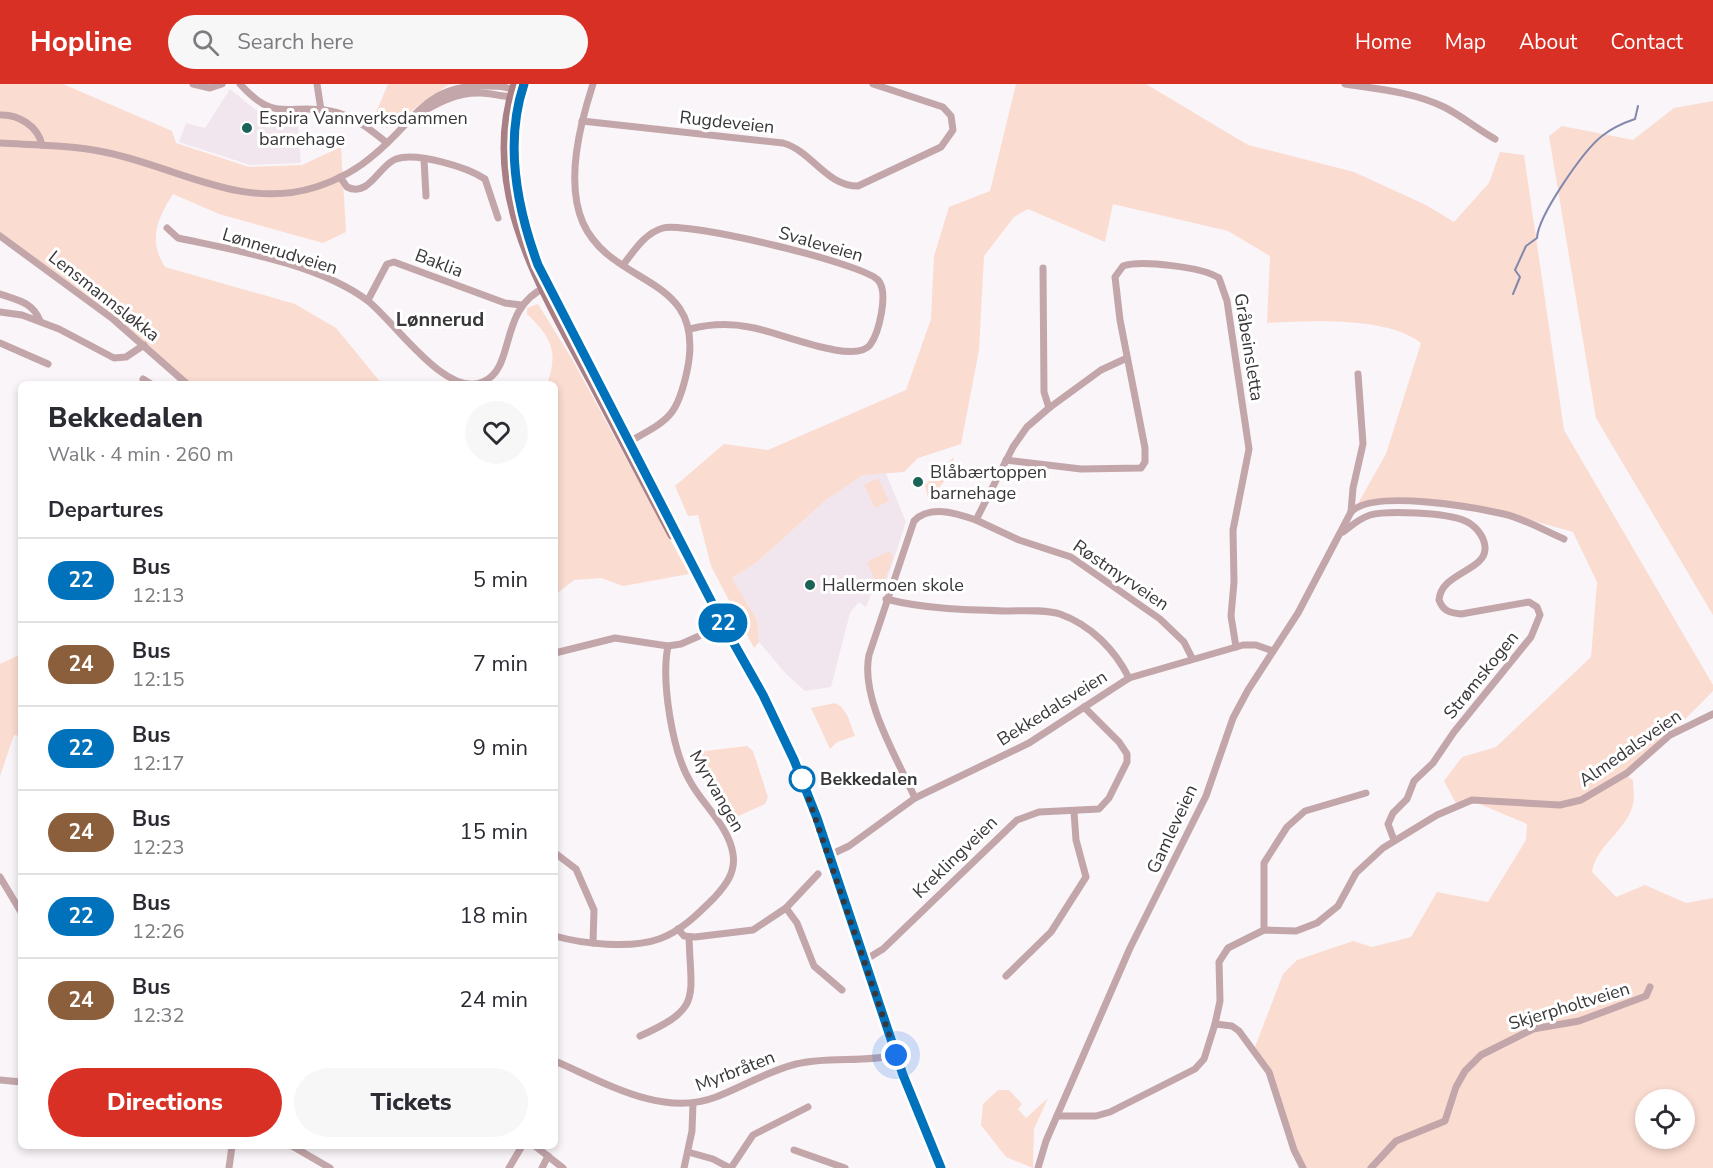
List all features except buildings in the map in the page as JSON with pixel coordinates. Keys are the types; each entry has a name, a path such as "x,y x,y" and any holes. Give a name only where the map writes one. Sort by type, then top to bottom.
{"main road":[{"path":"524,84 515,92 507,138 510,194 517,227 545,288 763,695 794,760 830,855 896,1055 941,1168"}],"street":[{"path":"193,84 210,88 222,84"},
{"path":"240,84 268,108 282,111 321,110 350,118 387,143"},
{"path":"317,84 321,110"},
{"path":"593,84 582,121 576,170 578,208 584,225 598,246 676,303 690,329 690,360 678,405 663,422 628,442"},
{"name":"Rugdeveien","path":"582,121 783,143 798,148 833,179 847,185 858,186 874,181 941,147 950,136 953,125 951,116 943,107 873,84"},
{"path":"1345,84 1398,92 1428,100 1452,111 1495,139"},
{"path":"0,143 104,152 219,187 256,194 284,194 304,190 340,177 387,143 432,97 453,88 478,86 515,92"},
{"path":"0,115 15,116 25,122 38,133 42,145"},
{"path":"340,177 347,187 359,189 369,184 386,165 397,159 424,159 485,179 498,218"},
{"path":"424,159 426,196"},
{"name":"Svaleveien","path":"623,265 646,237 664,228 677,227 746,239 825,260 869,274 882,286 884,299 873,340 867,348 858,353 839,352 747,326 722,325 690,329"},
{"name":"Lønnerudveien","path":"166,228 178,238 319,275 368,300 446,375 457,381"},
{"name":"Lensmannsløkka","path":"0,236 89,301 144,345 184,381"},
{"name":"Baklia","path":"368,300 387,264 394,262 505,303 520,305"},
{"name":"Gråbeinsletta","path":"1006,460 1081,469 1141,468 1145,462 1145,448 1114,284 1115,277 1123,266 1136,264 1202,270 1219,278 1227,302 1249,449 1233,530 1234,582 1231,616 1236,647"},
{"path":"1042,268 1043,382 1049,408"},
{"path":"520,305 545,288"},
{"path":"0,294 30,305 36,311 40,321"},
{"name":"Lønnerudveien","path":"485,381 496,371 501,362 520,305"},
{"path":"0,312 40,321 114,358 126,357 144,345"},
{"path":"0,343 48,364"},
{"path":"976,520 1006,460 1027,427 1049,408 1109,365 1127,358"},
{"name":"Gamleveien","path":"1038,1168 1057,1116 1130,948 1206,796 1233,718 1298,613 1351,512 1353,488 1363,444 1358,374"},
{"path":"1351,512 1365,504 1410,500 1505,514 1564,539"},
{"name":"Røstmyrveien","path":"886,599 917,517 928,513 945,512 976,520 1019,540 1071,557 1160,619 1184,642 1192,658"},
{"name":"Strømskogen","path":"1341,534 1362,518 1380,513 1463,520 1477,530 1485,552 1476,564 1442,587 1438,600 1443,608 1461,614 1523,602 1533,604 1539,611 1538,623 1527,645 1433,763 1414,781 1407,799 1390,817 1388,824 1394,840"},
{"path":"915,798 877,712 867,678 869,655 886,599 915,605 1062,615 1088,630 1108,647 1118,657 1129,678"},
{"path":"558,652 615,638 668,645 691,642 724,626"},
{"name":"Myrvangen","path":"668,645 666,675 676,751 691,783 727,836 734,856 727,883 678,929"},
{"name":"Bekkedalsveien","path":"830,855 849,846 915,798 1029,744 1129,678 1236,647 1256,645 1273,651"},
{"name":"Kreklingveien","path":"865,960 878,954 1011,825 1039,813 1094,811 1103,807 1127,757 1124,747 1084,707"},
{"name":"Almedalsveien","path":"1057,1116 1105,1114 1172,1082 1200,1064 1215,1024 1220,1001 1219,968 1222,955 1237,943 1264,930 1296,931 1317,922 1341,903 1356,873 1394,840 1437,814 1472,800 1560,805 1581,800 1627,773 1670,735 1713,714"},
{"path":"1264,930 1264,863 1287,827 1305,811 1366,793"},
{"path":"1006,976 1051,932 1086,877 1076,840 1074,812"},
{"path":"558,855 576,869 594,910 593,943"},
{"path":"558,937 593,943 655,940 678,929 689,937 753,930 786,908 818,874"},
{"path":"0,877 18,907"},
{"path":"786,908 797,923 814,966 842,990"},
{"path":"640,1036 668,1024 679,1016 688,1004 689,937"},
{"name":"Skjerpholtveien","path":"1371,1168 1396,1141 1445,1121 1461,1076 1480,1055 1533,1029 1579,1021 1640,1000 1646,996 1650,987"},
{"path":"1215,1024 1232,1026 1239,1031 1269,1072 1294,1150 1303,1168"},
{"name":"Myrbråten","path":"558,1062 648,1099 673,1104 693,1103 715,1098 796,1064 864,1060 896,1055"},
{"path":"0,1080 18,1082"},
{"path":"684,1168 693,1103"},
{"path":"688,1152 713,1159 730,1168 753,1136 808,1107"},
{"path":"229,1168 232,1149"},
{"path":"297,1149 330,1168"},
{"path":"509,1168 520,1149"},
{"path":"539,1149 563,1168"},
{"path":"794,1150 845,1168"},
{"path":"542,1168 548,1156"}],"shaded area":[{"path":"0,84 63,84 172,131 176,143 249,167 302,165 341,147 346,232 323,243 219,214 173,194 159,221 157,248 165,267 295,304 336,328 380,381 181,381 91,301 0,236"},
{"path":"388,84 456,84 448,85 387,128 375,115"},
{"path":"1016,84 1146,84 1248,145 1354,172 1426,205 1454,222 1489,183 1500,152 1524,155 1564,430 1713,685 1713,691 1628,777 1633,780 1634,792 1630,814 1599,854 1592,872 1616,897 1645,885 1686,903 1713,898 1713,1168 1303,1168 1287,1122 1255,1047 1283,974 1297,960 1353,941 1372,947 1411,937 1437,892 1488,902 1526,840 1527,824 1470,800 1457,805 1444,781 1462,757 1496,747 1591,657 1597,582 1573,532 1494,511 1432,500 1403,498 1377,500 1356,507 1386,454 1421,343 1406,334 1368,324 1326,321 1267,323 1270,256 1228,231 1113,204 1105,242 1028,209 1014,217 984,256 979,350 961,444 918,458 904,472 863,475 826,500 756,563 732,578 757,620 759,642 754,648 711,566 698,515 688,516 675,486 724,444 768,450 906,390 931,319 934,256 949,207 990,191"},
{"path":"230,89 271,122 298,125 301,163 250,165 179,142 186,123 205,128"},
{"path":"1713,101 1713,615 1596,418 1549,136 1562,126 1633,140 1674,108"},
{"path":"538,304 572,359 689,574 623,586 601,578 574,580 558,593 558,381 548,381 552,362 551,345 542,330 527,314 527,308"},
{"path":"954,457 945,480 928,498 925,485"},
{"name":"Hallermoen skole","path":"885,471 906,522 883,592 872,592 866,607 859,602 850,613 831,687 805,691 785,673 759,642 757,620 732,578 756,563 826,500 863,475"},
{"path":"878,478 889,501 875,508 864,485"},
{"path":"890,551 893,558 880,592 868,588 865,583 874,578 867,562"},
{"path":"18,655 18,736 14,735 0,776 0,664"},
{"path":"835,703 845,712 855,736 837,742 830,749 811,708"},
{"path":"747,746 753,751 768,797 765,804 734,818 730,816 693,761 697,752"},
{"path":"998,1090 1009,1090 1022,1104 1018,1109 1026,1118 1048,1098 1034,1129 1033,1168 1006,1157 981,1125 983,1104"}],"waterway":[{"path":"1513,294 1520,277 1515,270 1526,246 1537,238 1545,215 1563,184 1584,155 1602,136 1635,119 1638,106"}],"bus line":[{"name":"22","path":"524,84 520,95 514,159 524,223 538,265 656,489 724,626 763,695 794,760 817,818 903,1075 941,1168"}],"place":[{"name":"Espira Vannverksdammen barnehage","path":"247,128"},
{"name":"Blåbærtoppen barnehage","path":"918,482"},
{"name":"Hallermoen skole","path":"810,585"},
{"name":"Bekkedalen","path":"802,779"}],"district":[{"name":"Lønnerud","path":"440,319"}],"route":[{"path":"802,779 896,1055"}]}
